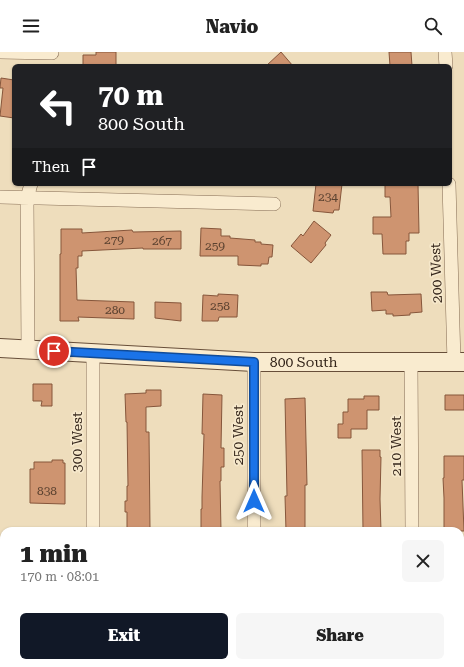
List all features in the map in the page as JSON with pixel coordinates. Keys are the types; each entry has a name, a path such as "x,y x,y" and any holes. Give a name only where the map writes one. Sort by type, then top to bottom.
{"main road":[{"name":"800 South","path":"0,348 254,362 459,362"}],"street":[{"path":"0,52 52,57"},
{"path":"445,52 446,64"},
{"path":"28,349 27,198 31,186"},
{"name":"200 West","path":"449,186 459,362"},
{"path":"0,197 274,204"},
{"name":"300 West","path":"93,353 93,527"},
{"name":"250 West","path":"254,362 254,527"},
{"name":"210 West","path":"411,362 412,527"}],"building":[{"path":"96,52 116,52 116,64 83,64 83,55 96,55"},
{"path":"281,52 291,64 268,64"},
{"path":"389,52 411,52 412,64 390,64"},
{"path":"1,78 12,80 12,118 0,116 3,88 0,88"},
{"path":"316,186 342,186 339,210 334,210 333,213 313,211"},
{"path":"385,186 418,186 419,233 409,233 409,241 406,241 406,254 383,254 382,234 373,234 373,217 391,217 390,197 385,197"},
{"path":"314,221 331,235 325,243 326,245 311,263 291,246 301,234 303,236"},
{"path":"201,228 221,229 221,236 255,240 255,242 261,242 261,244 273,245 272,257 269,257 268,264 261,264 261,266 238,265 238,256 200,256"},
{"path":"61,229 82,229 82,233 132,230 133,232 181,231 181,249 143,248 82,251 82,256 78,256 78,268 76,268 77,300 134,302 134,319 78,317 79,321 60,321"},
{"path":"371,292 387,292 388,295 421,294 422,312 410,313 410,315 393,316 393,314 386,314 386,310 372,311"},
{"path":"218,294 238,295 237,317 219,317 218,321 202,321 203,295 218,296"},
{"path":"155,302 181,303 181,321 155,318"},
{"path":"33,384 52,384 52,406 41,406 42,401 33,401"},
{"path":"146,390 161,390 161,406 146,407 146,432 149,432 150,527 127,527 127,512 125,512 125,501 127,501 128,486 125,394 146,393"},
{"path":"203,394 222,395 221,448 224,448 224,467 221,467 220,481 221,527 201,527 204,434 202,434"},
{"path":"445,395 464,395 464,410 445,410"},
{"path":"364,396 379,396 379,410 367,410 367,429 351,429 351,438 338,438 338,424 343,424 343,412 348,412 348,399 364,399"},
{"path":"305,398 307,485 305,485 305,527 286,527 285,496 287,496 285,399"},
{"path":"362,450 380,450 381,527 363,527"},
{"path":"444,456 464,456 464,480 462,480 464,527 444,527"},
{"path":"52,460 63,460 63,463 65,463 65,504 30,503 30,469 34,469 34,462 52,462"}],"route":[{"path":"54,351 254,362 254,501"}]}
